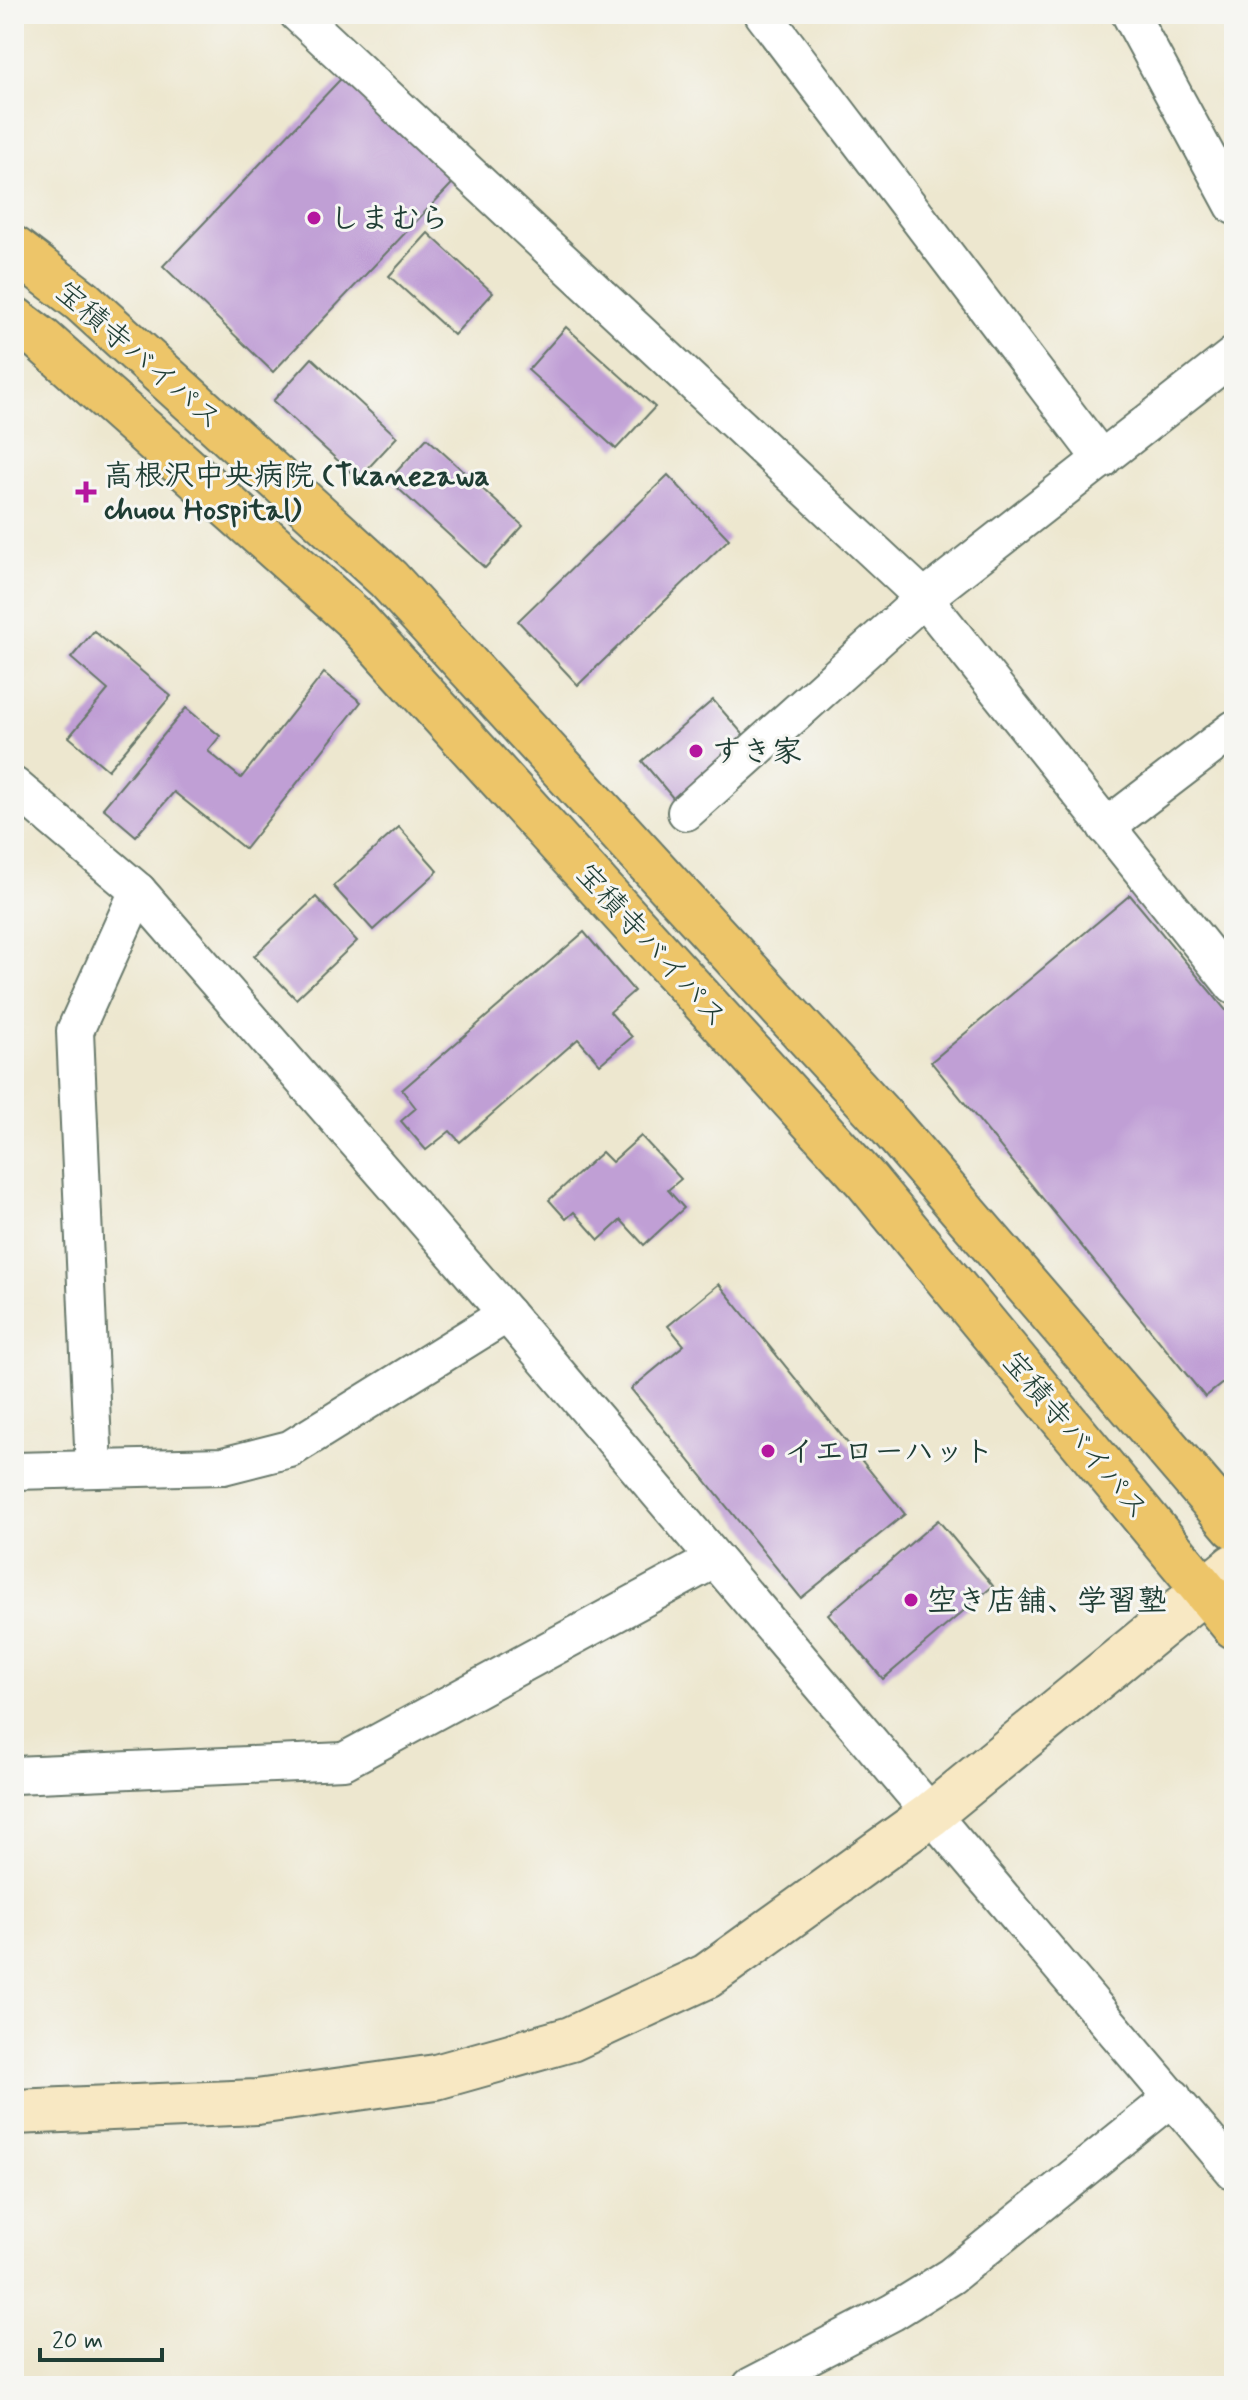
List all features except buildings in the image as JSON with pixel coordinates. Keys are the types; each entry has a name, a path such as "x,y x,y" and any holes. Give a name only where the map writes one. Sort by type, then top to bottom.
{"main road":[{"name":"宝積寺バイパス","path":"14,249 82,301 388,579 891,1127 1234,1526"},
{"name":"宝積寺バイパス","path":"14,319 53,350 353,617 866,1180 1219,1578 1234,1626"}],"street":[{"path":"298,14 924,598 1234,986"},
{"path":"763,14 1102,460"},
{"path":"1130,14 1234,206"},
{"path":"686,812 924,598 1234,355"},
{"path":"1106,827 1234,729"},
{"path":"14,786 138,891 507,1314 1234,2171"},
{"path":"94,1469 75,1031 138,891"},
{"path":"14,1471 223,1466 290,1449 507,1314"},
{"path":"14,1775 344,1761 714,1560"},
{"path":"14,2112 257,2102 436,2077 571,2039 707,1976 930,1815 1219,1578"},
{"path":"751,2386 893,2312 951,2276 1173,2097"}],"place":[{"name":"しまむら","path":"314,218"},
{"name":"高根沢中央病院 (Tkanezawa chuou Hospital)","path":"86,492"},
{"name":"すき家","path":"696,751"},
{"name":"イエローハット","path":"768,1451"},
{"name":"空き店舗、学習塾","path":"911,1600"}]}
